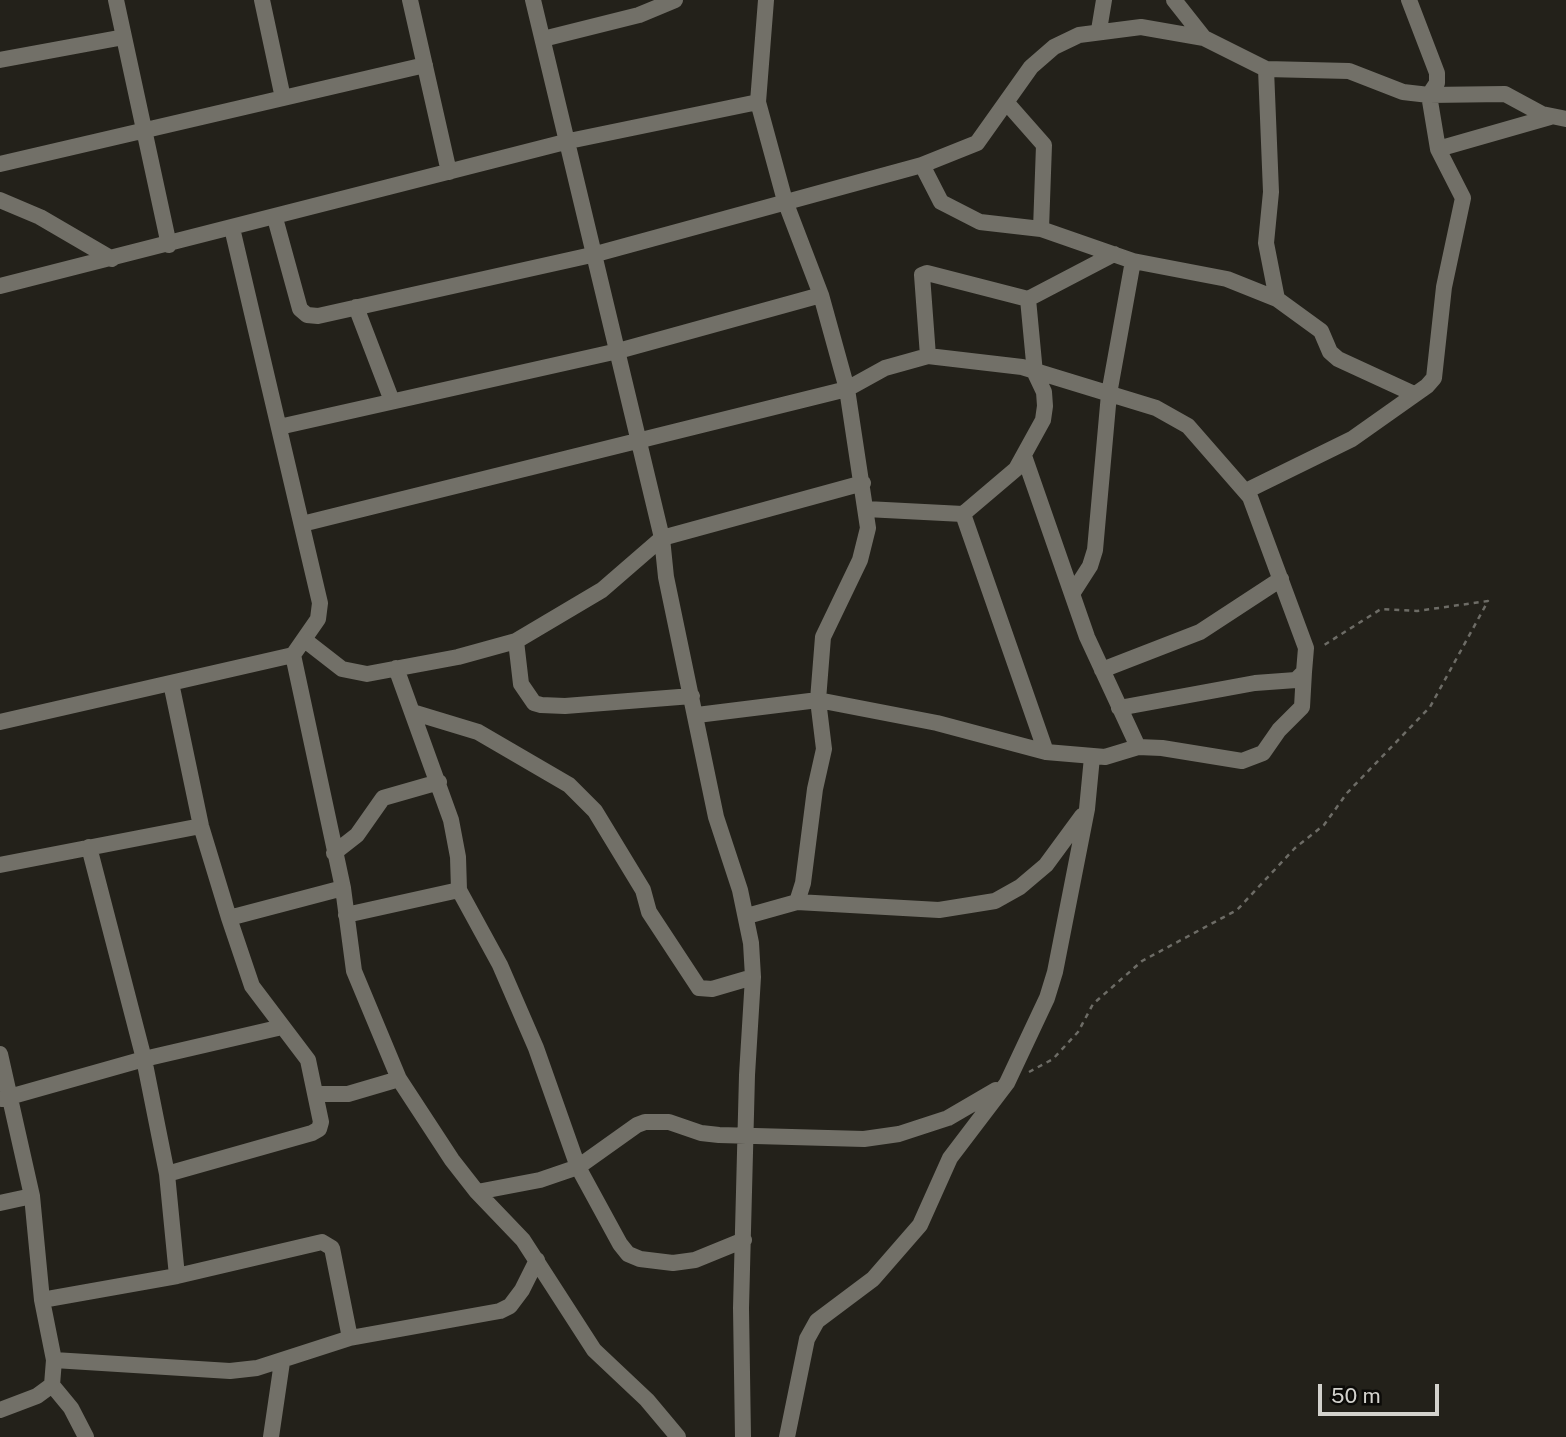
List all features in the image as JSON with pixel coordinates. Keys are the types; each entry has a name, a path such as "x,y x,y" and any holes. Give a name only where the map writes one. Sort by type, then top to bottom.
{"street":[{"path":"116,0 169,245"},
{"path":"262,0 283,99"},
{"path":"410,0 449,172"},
{"path":"533,0 569,141 662,538 666,577 718,827 747,916 753,977 741,1308 743,1437"},
{"path":"543,39 639,15 676,0"},
{"path":"766,0 758,102 785,201 821,295 848,389 868,528 860,560 825,627 818,700 823,758 803,883 797,902"},
{"path":"1099,30 1104,0"},
{"path":"1174,0 1204,38"},
{"path":"1246,491 1352,439 1433,378 1444,287 1463,198 1438,149 1429,96 1437,83 1437,73 1409,0"},
{"path":"275,218 300,309 307,315 318,316 596,254 922,165 971,147 1007,103 1031,67 1054,47 1079,35 1099,30 1141,27 1204,38 1266,69 1349,71 1403,92 1429,96 1505,94 1558,118"},
{"path":"0,60 124,37"},
{"path":"0,164 425,65"},
{"path":"1266,69 1271,192 1266,243 1276,299"},
{"path":"0,286 569,141 758,102"},
{"path":"1007,103 1044,145 1041,229"},
{"path":"1438,149 1558,118"},
{"path":"922,165 941,202 980,222 1041,229 1133,261 1227,279 1276,299 1321,331 1330,352 1338,359 1414,394"},
{"path":"0,200 40,218 112,259"},
{"path":"0,722 293,655 306,641 318,619 320,603 232,228"},
{"path":"928,356 922,275 927,273 1028,299 1114,254"},
{"path":"1072,594 1090,566 1094,550 1109,394 1133,261"},
{"path":"279,427 618,351 821,295"},
{"path":"866,509 963,514 1005,480 1024,456 1042,420 1045,406 1044,392 1035,373 1028,299"},
{"path":"356,307 392,401"},
{"path":"302,524 848,389 885,368 928,356 1022,367 1156,408 1180,421 1246,491 1280,579 1305,664 1302,707 1279,730 1263,753 1242,761 1182,750 1138,747 1114,755 1092,757 1046,752 937,723 818,700 696,715"},
{"path":"1024,456 1072,594 1102,670 1138,747"},
{"path":"306,641 342,669 367,674 458,657 516,641 602,590 662,538 863,483"},
{"path":"963,514 1046,752"},
{"path":"1102,670 1200,632 1280,579"},
{"path":"516,641 521,684 534,703 565,706 692,696"},
{"path":"293,655 343,888 350,950 360,992 399,1079 452,1160 477,1192 523,1240 594,1350 647,1401 678,1437"},
{"path":"1119,708 1255,683 1296,680 1305,664"},
{"path":"396,668 439,782 456,845 459,890 500,965 536,1048 578,1167 628,1254 673,1263 695,1260 744,1240"},
{"path":"167,1174 312,1133 319,1129 321,1122 308,1060 252,986 201,826 170,683"},
{"path":"412,712 478,732 569,785 595,811 643,890 649,912 699,988 712,989 753,977"},
{"path":"788,1437 807,1339 817,1321 873,1279 920,1225 950,1158 1007,1083 1047,998 1055,972 1087,809 1092,757"},
{"path":"334,853 357,835 383,798 439,782"},
{"path":"747,916 797,902 939,910 995,901 1020,887 1046,865 1087,809"},
{"path":"0,865 201,826"},
{"path":"89,847 144,1059 167,1174 177,1276"},
{"path":"229,918 343,888"},
{"path":"346,915 459,890"},
{"path":"5,1098 144,1059 282,1027"},
{"path":"0,1054 5,1098 32,1196 42,1300 54,1360 52,1385 71,1408 86,1437"},
{"path":"316,1094 348,1094 399,1079"},
{"path":"477,1192 540,1180 578,1167 645,1122 669,1122 701,1133 719,1135 853,1139 899,1134 948,1118 1007,1083"},
{"path":"0,1203 32,1196"},
{"path":"42,1300 177,1276 321,1242 328,1243 332,1248 350,1338"},
{"path":"54,1360 230,1371 282,1362 350,1338 500,1311 510,1306 522,1290 537,1261"},
{"path":"271,1437 282,1362"},
{"path":"0,1410 37,1396 52,1385"}],"path":[{"path":"1007,1083 1053,1059 1079,1032 1093,1004 1142,961 1237,909 1295,848 1324,825 1347,793 1430,707 1488,601 1417,611 1381,609 1305,664"}]}
